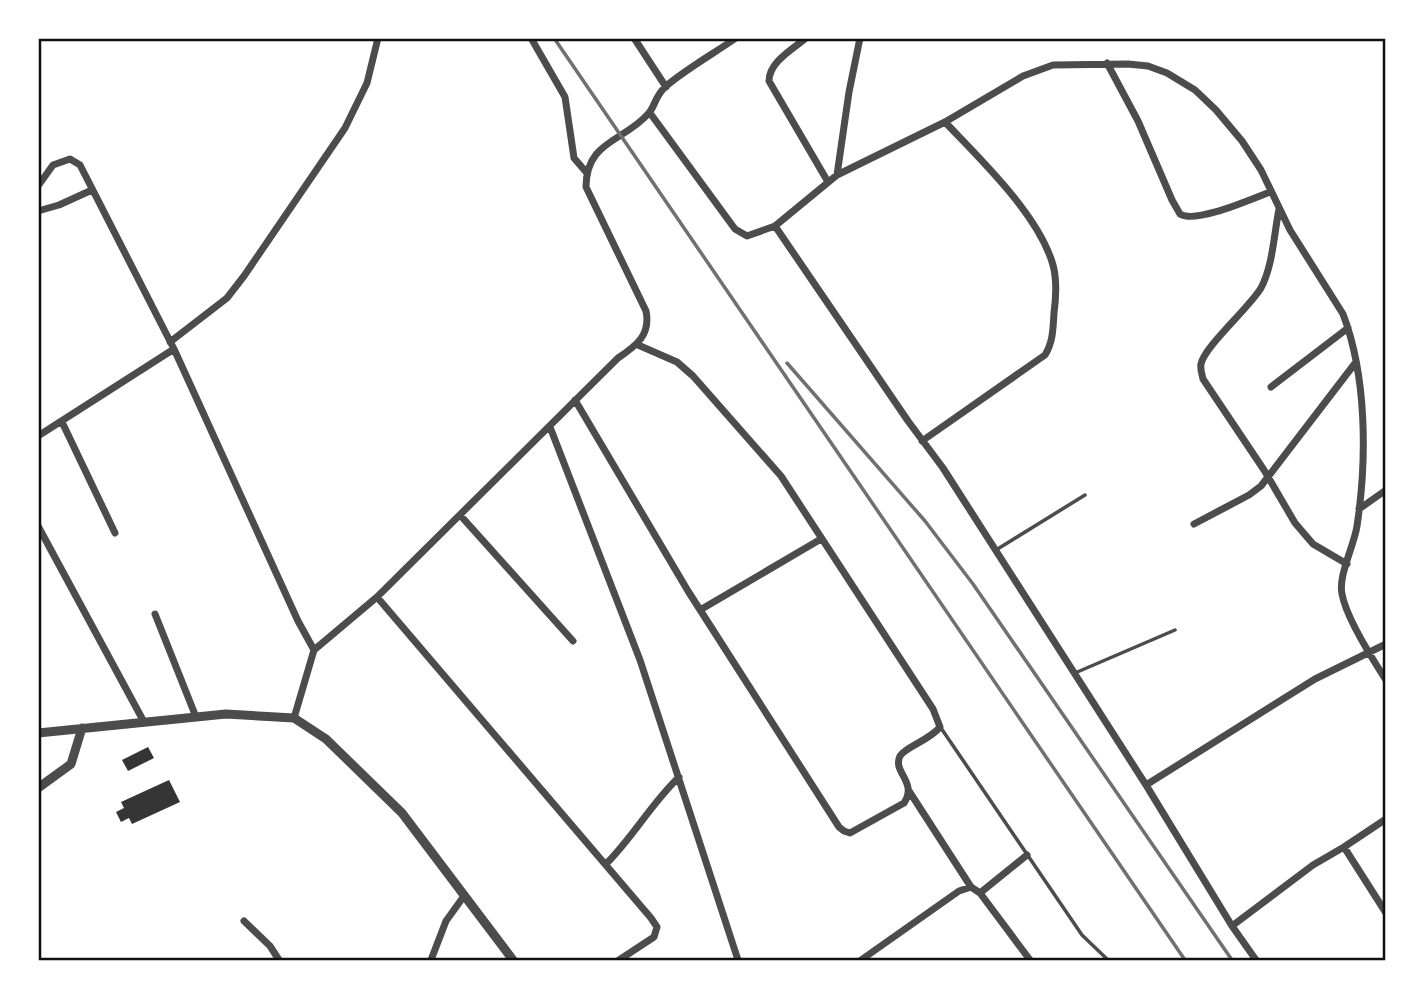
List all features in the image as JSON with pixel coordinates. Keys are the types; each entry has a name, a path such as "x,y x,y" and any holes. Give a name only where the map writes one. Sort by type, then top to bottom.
{"street":[{"path":"38,436 172,346 227,298 345,128 367,83 378,38"},
{"path":"531,38 565,97 575,158 586,172"},
{"path":"634,38 666,86"},
{"path":"294,718 314,650 377,597 618,358 638,345 649,323 646,312 586,187 586,172 592,157 650,113 655,98 666,86 736,38"},
{"path":"806,38 777,62 769,73 769,80 828,182"},
{"path":"837,175 860,38"},
{"path":"650,113 735,229 747,236 775,226 837,175 945,122 1023,76 1053,65 1107,63 1147,66 1167,73 1195,90 1216,110 1261,170 1270,192 1343,314 1348,328 1363,408 1359,509 1355,539 1341,593 1385,680"},
{"path":"1107,63 1138,121 1180,214 1191,217 1210,213 1270,192"},
{"path":"922,441 1045,355 1051,344 1055,304 1053,267 1038,232 995,176 945,122"},
{"path":"38,186 53,166 70,159 80,165 172,346 298,621 314,650"},
{"path":"38,211 92,190"},
{"path":"1279,208 1268,268 1261,287 1250,304 1204,355 1200,368 1203,379 1226,410 1287,512 1313,544 1347,564"},
{"path":"775,226 943,468 1256,961"},
{"path":"1271,387 1348,328"},
{"path":"638,345 677,362 693,376 781,476 933,709 940,727 925,741 901,753 900,768 909,790 971,887 980,893 1030,961"},
{"path":"1194,524 1249,495 1268,477 1356,362"},
{"path":"575,400 700,610 844,831 850,833 904,803 909,790"},
{"path":"62,422 115,533"},
{"path":"550,427 640,660 738,961"},
{"path":"1359,509 1385,490"},
{"path":"460,515 573,641"},
{"path":"38,526 144,722"},
{"path":"700,610 821,539"},
{"path":"377,597 657,927 654,937 619,961"},
{"path":"155,614 196,717"},
{"path":"1146,785 1315,679 1385,644"},
{"path":"38,733 226,714 294,718 326,738 402,813 513,961"},
{"path":"38,788 71,764 82,728"},
{"path":"606,864 633,834 654,802 679,777"},
{"path":"1232,926 1313,864 1345,847 1385,819"},
{"path":"1345,847 1385,913"},
{"path":"980,893 1027,855"},
{"path":"862,961 959,891 971,887"},
{"path":"431,961 446,921 464,896"},
{"path":"244,921 270,946 279,961"}],"lane":[{"path":"996,550 1085,495"},
{"path":"1075,673 1175,630"},
{"path":"940,727 1082,935 1108,961"}],"building":[{"path":"148,747 154,758 128,771 122,760"},
{"path":"169,780 180,802 132,824 129,818 121,822 116,812 124,808 121,802"}],"railway":[{"path":"554,38 1185,960"},
{"path":"787,363 925,521 973,584 1232,960"}]}
